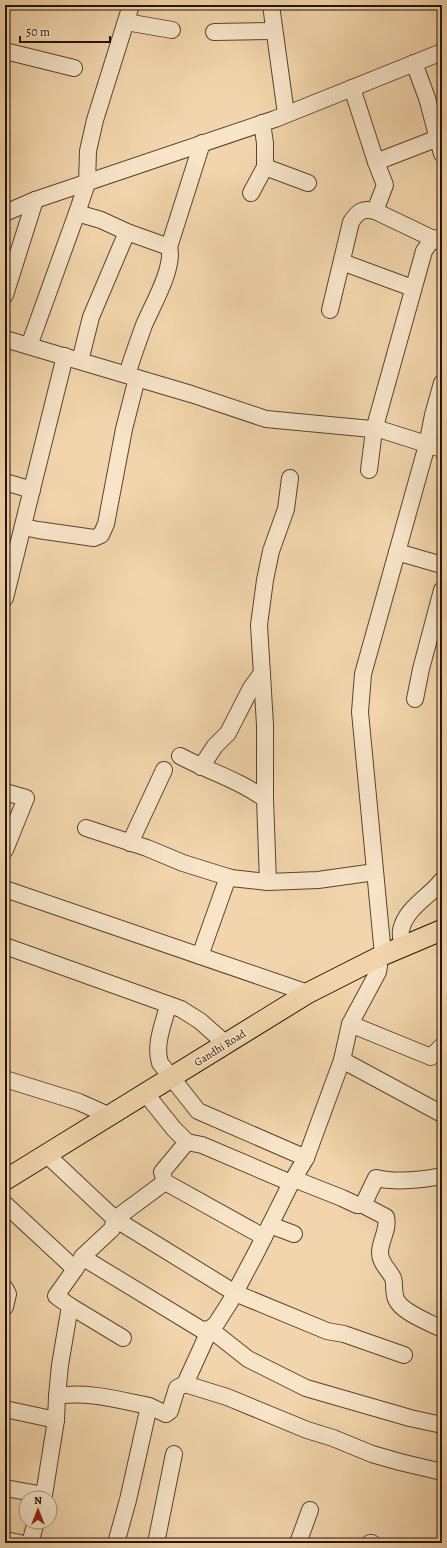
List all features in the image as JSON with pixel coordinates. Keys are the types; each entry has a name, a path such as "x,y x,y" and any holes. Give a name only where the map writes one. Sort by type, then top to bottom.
{"main road":[{"name":"Gandhi Road","path":"5,1180 308,993 380,956 442,930"}],"street":[{"path":"29,346 87,183 88,152 95,120 131,5"},
{"path":"271,5 286,114"},
{"path":"126,22 172,30"},
{"path":"214,32 274,31"},
{"path":"5,213 35,200 262,123 442,52"},
{"path":"6,55 74,68"},
{"path":"414,63 427,98 442,154"},
{"path":"352,88 385,185 375,211"},
{"path":"251,193 265,167 265,143 262,123"},
{"path":"376,162 438,138"},
{"path":"23,527 94,538 101,535 106,524 132,377 144,324 164,280 170,259 169,247 202,144"},
{"path":"265,167 308,183"},
{"path":"5,295 35,200"},
{"path":"330,310 351,222 356,214 361,210 367,209 375,211 438,240 424,251 374,430 369,470"},
{"path":"77,213 101,220 127,232 169,247"},
{"path":"5,598 9,566 23,527 32,490 72,359 92,317 127,232"},
{"path":"342,262 407,286"},
{"path":"5,339 191,394 266,419 382,430 435,447"},
{"path":"57,1396 72,1393 95,1395 149,1406 166,1414 170,1410 177,1388 185,1384 210,1329 216,1324 234,1293 292,1181 306,1158 342,1060 350,1024 378,972 380,956 375,872 360,712 363,674 397,552 435,447 433,415 442,383"},
{"path":"268,882 265,799 265,725 259,625 264,580 271,551 286,510 290,478"},
{"path":"5,482 32,490"},
{"path":"397,552 442,565"},
{"path":"415,699 421,669 442,590"},
{"path":"201,767 215,746 228,733 251,688 262,673"},
{"path":"180,756 250,789 265,799"},
{"path":"130,842 164,770"},
{"path":"5,792 26,798 5,850"},
{"path":"86,828 130,842 183,863 228,877 268,882 318,880 375,872"},
{"path":"200,956 228,877"},
{"path":"402,946 401,930 409,914 424,897 438,886 442,880"},
{"path":"5,889 308,993"},
{"path":"5,946 181,1009 200,1021 226,1044"},
{"path":"168,1005 160,1035 157,1054 160,1063 198,1111 306,1158"},
{"path":"350,1024 431,1057 442,1046"},
{"path":"342,1060 442,1114"},
{"path":"5,1079 80,1102 110,1116"},
{"path":"146,1094 174,1129 188,1142 202,1145 357,1205 363,1205 386,1217 388,1225 380,1254 382,1261 394,1279 393,1291 397,1301 402,1308 442,1329"},
{"path":"188,1142 162,1172 165,1182 267,1231 294,1234"},
{"path":"47,1155 115,1220 234,1293 327,1331 344,1334 404,1355"},
{"path":"363,1205 376,1178 395,1181 428,1179 442,1176"},
{"path":"123,1338 56,1296 79,1263 112,1229 115,1220 165,1182"},
{"path":"5,1204 79,1263 202,1330 210,1329 248,1358 306,1388 410,1418 442,1425"},
{"path":"5,1288 8,1294 5,1307"},
{"path":"45,1490 56,1420 60,1365 70,1306"},
{"path":"185,1384 227,1397 372,1454 442,1472"},
{"path":"116,1543 128,1500 149,1406"},
{"path":"5,1410 56,1420"},
{"path":"156,1543 174,1454"},
{"path":"5,1488 18,1491"},
{"path":"298,1543 310,1510"},
{"path":"30,1543 34,1530"},
{"path":"5,1540 20,1543"}]}
